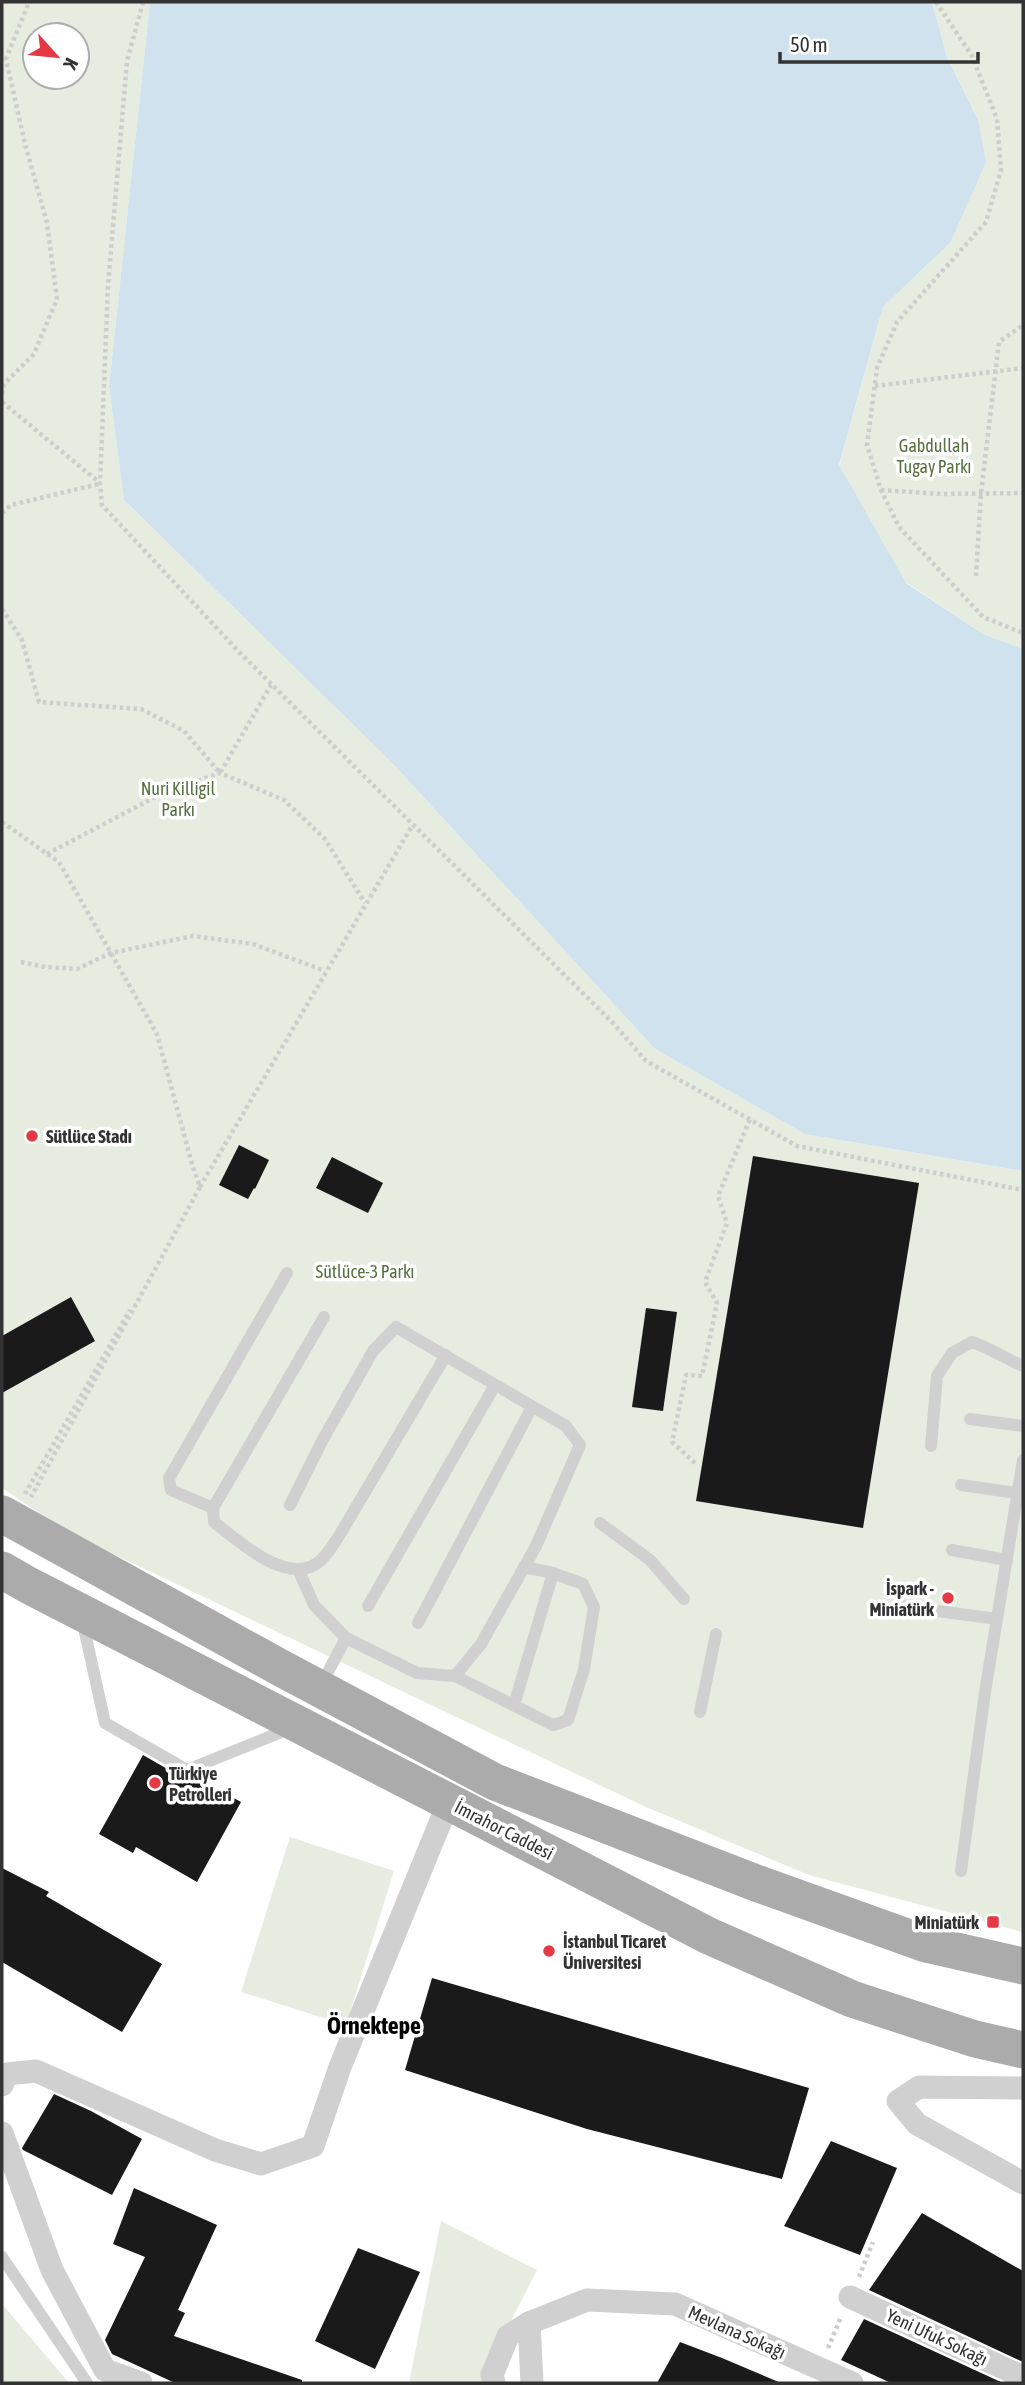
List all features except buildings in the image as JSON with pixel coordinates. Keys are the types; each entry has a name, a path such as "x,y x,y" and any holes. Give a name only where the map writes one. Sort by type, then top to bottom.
{"main road":[{"path":"13,1512 320,1689 495,1782 756,1883 926,1944 1023,1966"},
{"name":"İmrahor Caddesi","path":"2,1570 709,1936 852,1999 975,2039 1023,2050"},
{"path":"564,1861 580,1815"}],"street":[{"path":"2,2085 7,2074 36,2071 215,2150 261,2164 313,2146 340,2067 449,1801"},
{"path":"1023,2088 919,2087 898,2101 917,2124 1023,2183"},
{"path":"2,2133 51,2270 105,2370 141,2383"},
{"name":"Yeni Ufuk Sokağı","path":"850,2297 1023,2377"},
{"name":"Mevlana Sokağı","path":"494,2383 492,2375 508,2336 529,2323 587,2300 675,2304 852,2383"},
{"path":"529,2323 532,2383"}],"lane":[{"path":"213,1508 171,1490 169,1478 287,1273"},
{"path":"324,1317 213,1508 214,1521 238,1541 278,1566 299,1571 322,1560 339,1536 446,1355"},
{"path":"290,1505 322,1441 373,1351 396,1327 566,1426 580,1445 536,1546 481,1644 455,1676"},
{"path":"931,1446 937,1376 953,1353 972,1342 993,1349 1023,1366"},
{"path":"368,1606 495,1385"},
{"path":"418,1623 532,1407"},
{"path":"970,1419 1023,1426"},
{"path":"961,1871 985,1692 1021,1494 1023,1460"},
{"path":"961,1485 1021,1494"},
{"path":"600,1523 650,1560 684,1599"},
{"path":"953,1550 1007,1560"},
{"path":"299,1571 314,1605 346,1638 417,1673 455,1676 553,1725 568,1720 584,1670 594,1607 583,1584 553,1573 524,1567"},
{"path":"514,1705 553,1573"},
{"path":"900,1606 997,1619"},
{"path":"80,1612 105,1723 187,1770 300,1724"},
{"path":"701,1712 716,1634"},
{"path":"320,1689 346,1638"},
{"path":"2,2257 87,2383"}],"path":[{"path":"4,384 34,354 57,299 47,223 4,58 29,2"},
{"path":"144,2 127,61 108,285 100,484 102,505 271,685 614,1024 646,1061 797,1146 1023,1190"},
{"path":"936,2 972,56 997,119 1001,170 986,222 897,322 877,368 867,445 881,490 899,527 983,617 1023,633"},
{"path":"976,576 981,493 999,342 1023,325"},
{"path":"875,386 1023,368"},
{"path":"2,377 2,394"},
{"path":"2,402 100,484"},
{"path":"2,513 11,505 100,484"},
{"path":"881,490 942,494 1023,493"},
{"path":"2,609 22,640 39,702 141,709 184,731 220,773 284,800 324,839 365,903"},
{"path":"47,854 159,795 220,773 271,685"},
{"path":"2,822 59,862 157,1034 200,1187 13,1512"},
{"path":"13,1512 325,971 412,826"},
{"path":"21,962 77,969 111,953 193,936 253,944 325,971"},
{"path":"695,1463 672,1442 686,1375 702,1376 717,1303 705,1282 727,1223 718,1196 750,1119"}],"green space":[{"name":"Sütlüce-3 Parkı","path":"2,2 150,2 109,386 124,500 395,766 655,1049 805,1134 1023,1171 1023,1932 809,1875 646,1807 69,1533 2,1488"},
{"name":"Gabdullah Tugay Parkı","path":"932,2 1023,2 1023,649 983,634 901,579 839,466 883,307 950,243 978,120 947,57"},
{"path":"290,1837 394,1871 346,2025 241,1992"},
{"path":"441,2221 537,2270 492,2358 495,2383 409,2383"},
{"path":"2,2304 69,2383 2,2383"}],"water":[{"path":"150,2 932,2 947,57 978,120 986,162 950,243 883,307 839,465 906,583 983,634 1023,649 1023,1171 805,1134 655,1049 395,766 124,500 109,386"}],"place":[{"name":"Sütlüce Stadı","path":"32,1136"},
{"name":"İspark - Miniatürk","path":"948,1598"},
{"name":"Türkiye Petrolleri","path":"155,1783"},
{"name":"Miniatürk","path":"993,1922"},
{"name":"İstanbul Ticaret Üniversitesi","path":"549,1951"}],"district":[{"name":"Örnektepe","path":"374,2025"}],"park label":[{"name":"Nuri Killigil Parkı","path":"178,798"}]}
